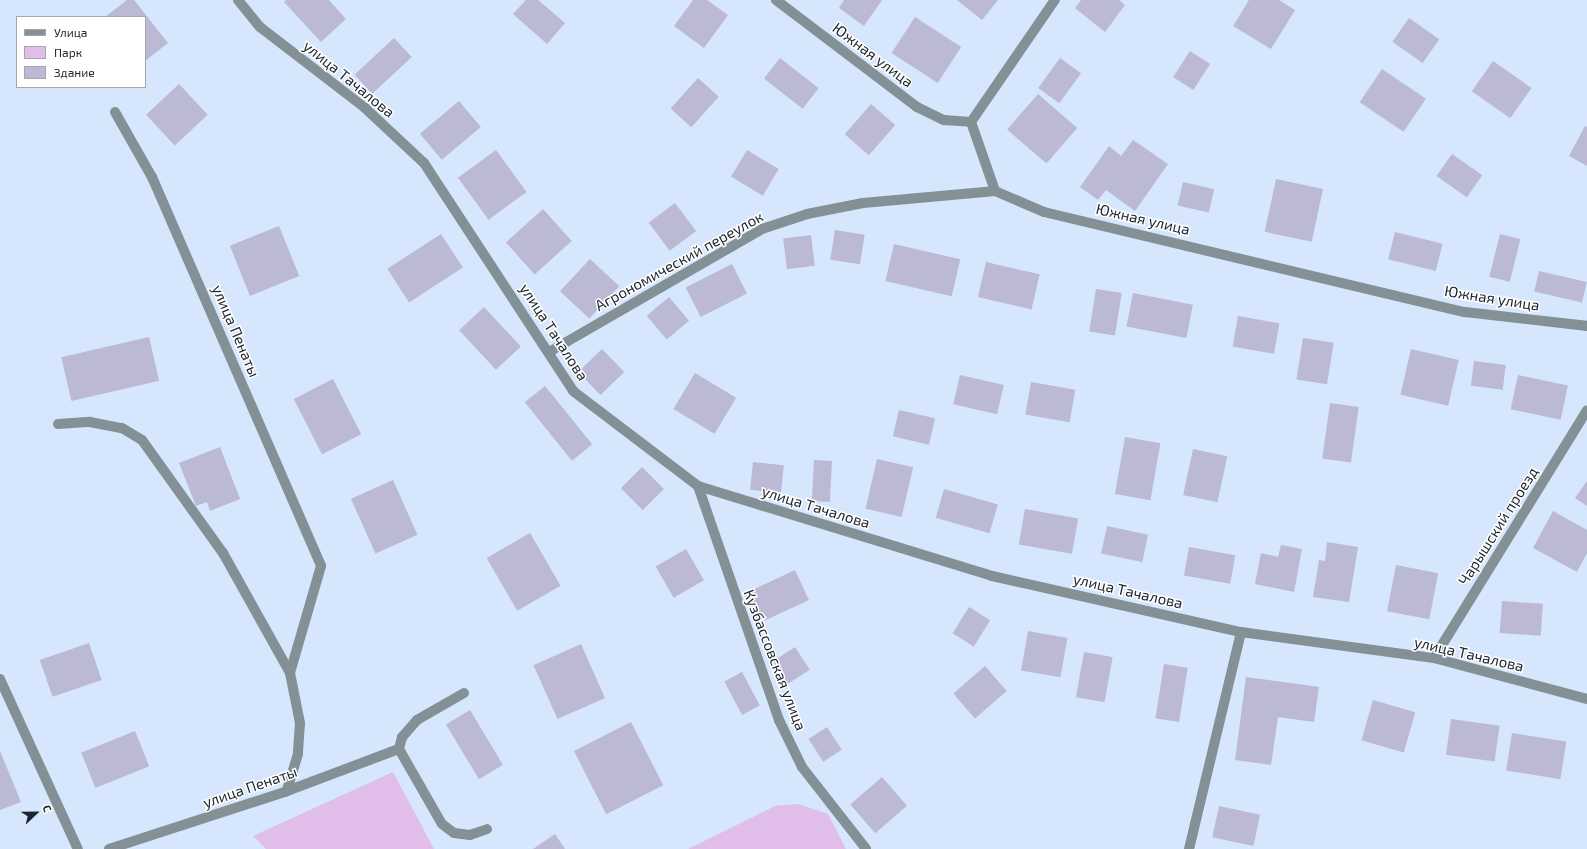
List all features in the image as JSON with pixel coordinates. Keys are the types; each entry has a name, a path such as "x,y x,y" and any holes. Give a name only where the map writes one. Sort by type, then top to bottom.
{"street":[{"name":"улица Тачалова","path":"238,0 260,27 365,108 424,163 573,390 698,486 992,576 1241,632 1434,658 1587,699"},
{"name":"Южная улица","path":"776,0 917,107 944,120 971,122"},
{"path":"995,191 971,122 1055,0"},
{"name":"улица Пенаты","path":"115,112 152,177 322,566 290,672"},
{"name":"Агрономический переулок","path":"549,352 762,229 807,214 863,203 995,191"},
{"name":"Южная улица","path":"995,191 1044,212 1465,312 1587,326"},
{"name":"Чарышский проезд","path":"1434,658 1587,410"},
{"path":"58,424 90,422 122,428 142,440 223,553 290,672 300,723 298,754 287,791"},
{"name":"Кузбассовская улица","path":"698,486 779,720 802,767 866,849"},
{"path":"1189,849 1241,632"},
{"path":"0,679 78,849"},
{"path":"464,693 417,720 402,737 399,749 442,824 454,833 470,835 488,829"},
{"name":"улица Пенаты","path":"109,849 287,791 399,749"}],"green space":[{"path":"393,772 434,849 266,849 253,836"},
{"path":"798,804 828,814 846,849 688,849 775,806"}],"building":[{"path":"127,0 134,0 168,43 146,60 146,16 106,16"},
{"path":"286,0 329,0 346,19 321,42 284,2"},
{"path":"526,0 538,0 565,23 547,44 513,14"},
{"path":"693,0 707,0 728,15 704,48 674,26"},
{"path":"844,0 882,0 864,26 839,8"},
{"path":"957,0 998,0 982,20"},
{"path":"1081,0 1119,0 1125,5 1105,32 1075,8"},
{"path":"1249,0 1279,0 1295,10 1271,49 1233,26"},
{"path":"915,17 961,47 938,83 892,53"},
{"path":"1409,18 1439,39 1423,63 1392,42"},
{"path":"394,38 412,57 372,94 355,75"},
{"path":"1190,51 1210,64 1193,90 1173,77"},
{"path":"780,58 819,88 803,109 764,78"},
{"path":"1060,58 1081,73 1059,103 1038,88"},
{"path":"1493,61 1532,88 1510,118 1472,91"},
{"path":"1382,69 1426,99 1404,132 1360,102"},
{"path":"698,78 719,97 691,127 671,108"},
{"path":"179,84 208,115 175,145 146,115"},
{"path":"1038,94 1077,128 1046,164 1007,129"},
{"path":"459,101 481,127 442,160 420,134"},
{"path":"871,104 895,125 869,155 845,134"},
{"path":"1585,126 1587,127 1587,166 1569,156"},
{"path":"1133,140 1168,164 1135,211 1106,190 1098,200 1080,187 1109,146 1121,156"},
{"path":"496,150 527,192 489,220 458,178"},
{"path":"747,150 779,169 763,196 731,177"},
{"path":"1452,154 1482,175 1467,197 1437,176"},
{"path":"1276,179 1323,189 1312,242 1265,232"},
{"path":"1183,182 1214,189 1209,213 1178,205"},
{"path":"675,203 696,231 670,251 649,223"},
{"path":"543,209 572,241 535,274 506,242"},
{"path":"279,226 299,276 250,296 230,246"},
{"path":"835,230 865,235 860,264 830,260"},
{"path":"1395,232 1443,244 1436,271 1388,259"},
{"path":"441,234 463,268 409,302 387,269"},
{"path":"1500,234 1520,239 1510,282 1489,277"},
{"path":"811,235 815,266 787,269 783,238"},
{"path":"894,244 960,259 952,296 885,281"},
{"path":"590,259 619,286 589,318 560,291"},
{"path":"986,262 1040,274 1031,309 978,297"},
{"path":"732,264 747,293 701,317 686,288"},
{"path":"1539,271 1587,282 1582,302 1534,291"},
{"path":"1096,289 1122,293 1115,336 1089,331"},
{"path":"1133,293 1193,305 1186,338 1127,326"},
{"path":"669,297 689,321 667,339 647,316"},
{"path":"484,307 521,346 496,370 459,330"},
{"path":"1238,316 1279,323 1274,354 1233,347"},
{"path":"149,337 159,381 71,401 61,357"},
{"path":"1303,338 1334,343 1327,384 1296,379"},
{"path":"602,349 624,372 600,395 578,372"},
{"path":"1411,349 1459,360 1448,406 1400,395"},
{"path":"1474,361 1506,365 1503,390 1471,386"},
{"path":"695,373 736,398 715,434 673,409"},
{"path":"960,375 1004,385 997,414 953,404"},
{"path":"1518,375 1568,386 1561,420 1511,409"},
{"path":"333,379 361,434 322,454 294,399"},
{"path":"1031,382 1075,390 1070,422 1025,414"},
{"path":"545,386 592,444 572,461 525,402"},
{"path":"1330,403 1359,407 1351,462 1322,458"},
{"path":"899,410 935,418 929,445 893,436"},
{"path":"1125,437 1160,443 1150,500 1115,494"},
{"path":"220,447 240,499 210,511 207,502 196,506 179,463"},
{"path":"1193,449 1227,456 1217,502 1183,495"},
{"path":"877,459 913,467 902,517 866,509"},
{"path":"814,460 832,461 830,502 812,501"},
{"path":"753,462 784,465 781,493 750,490"},
{"path":"642,467 664,489 643,510 621,488"},
{"path":"393,480 417,535 375,554 351,499"},
{"path":"1587,481 1587,506 1575,498"},
{"path":"944,489 998,504 990,533 936,518"},
{"path":"1025,509 1078,518 1072,554 1019,544"},
{"path":"1553,511 1587,530 1587,553 1577,572 1533,548"},
{"path":"1107,526 1148,535 1142,562 1101,553"},
{"path":"530,533 560,586 517,611 487,558"},
{"path":"1327,542 1358,547 1349,602 1313,597 1319,560 1325,561"},
{"path":"1281,545 1302,549 1294,592 1255,584 1261,553 1278,557"},
{"path":"1189,547 1235,555 1230,584 1184,576"},
{"path":"686,549 704,580 674,598 656,566"},
{"path":"1396,565 1438,573 1429,619 1387,611"},
{"path":"795,570 809,600 758,624 744,594"},
{"path":"1502,601 1543,604 1541,636 1500,633"},
{"path":"969,607 990,620 974,647 953,633"},
{"path":"1028,631 1067,638 1060,677 1021,670"},
{"path":"89,643 102,680 53,697 40,660"},
{"path":"581,644 605,698 557,719 533,665"},
{"path":"795,647 810,670 788,684 773,661"},
{"path":"1084,652 1113,657 1105,702 1076,697"},
{"path":"1164,664 1188,668 1179,722 1155,718"},
{"path":"985,666 1007,691 975,718 953,694"},
{"path":"742,672 760,706 742,715 724,681"},
{"path":"1246,677 1319,687 1314,722 1278,717 1271,765 1235,760"},
{"path":"1373,700 1415,712 1404,753 1361,740"},
{"path":"470,710 503,765 479,779 446,724"},
{"path":"1451,719 1500,726 1495,761 1446,755"},
{"path":"631,722 663,785 606,814 574,751"},
{"path":"827,727 842,750 823,762 809,739"},
{"path":"135,731 149,766 95,788 81,753"},
{"path":"1512,733 1566,742 1560,779 1506,771"},
{"path":"0,751 21,802 0,810"},
{"path":"882,777 907,806 875,833 850,805"},
{"path":"1219,806 1260,815 1253,846 1212,837"},
{"path":"555,834 565,849 533,849"}]}
